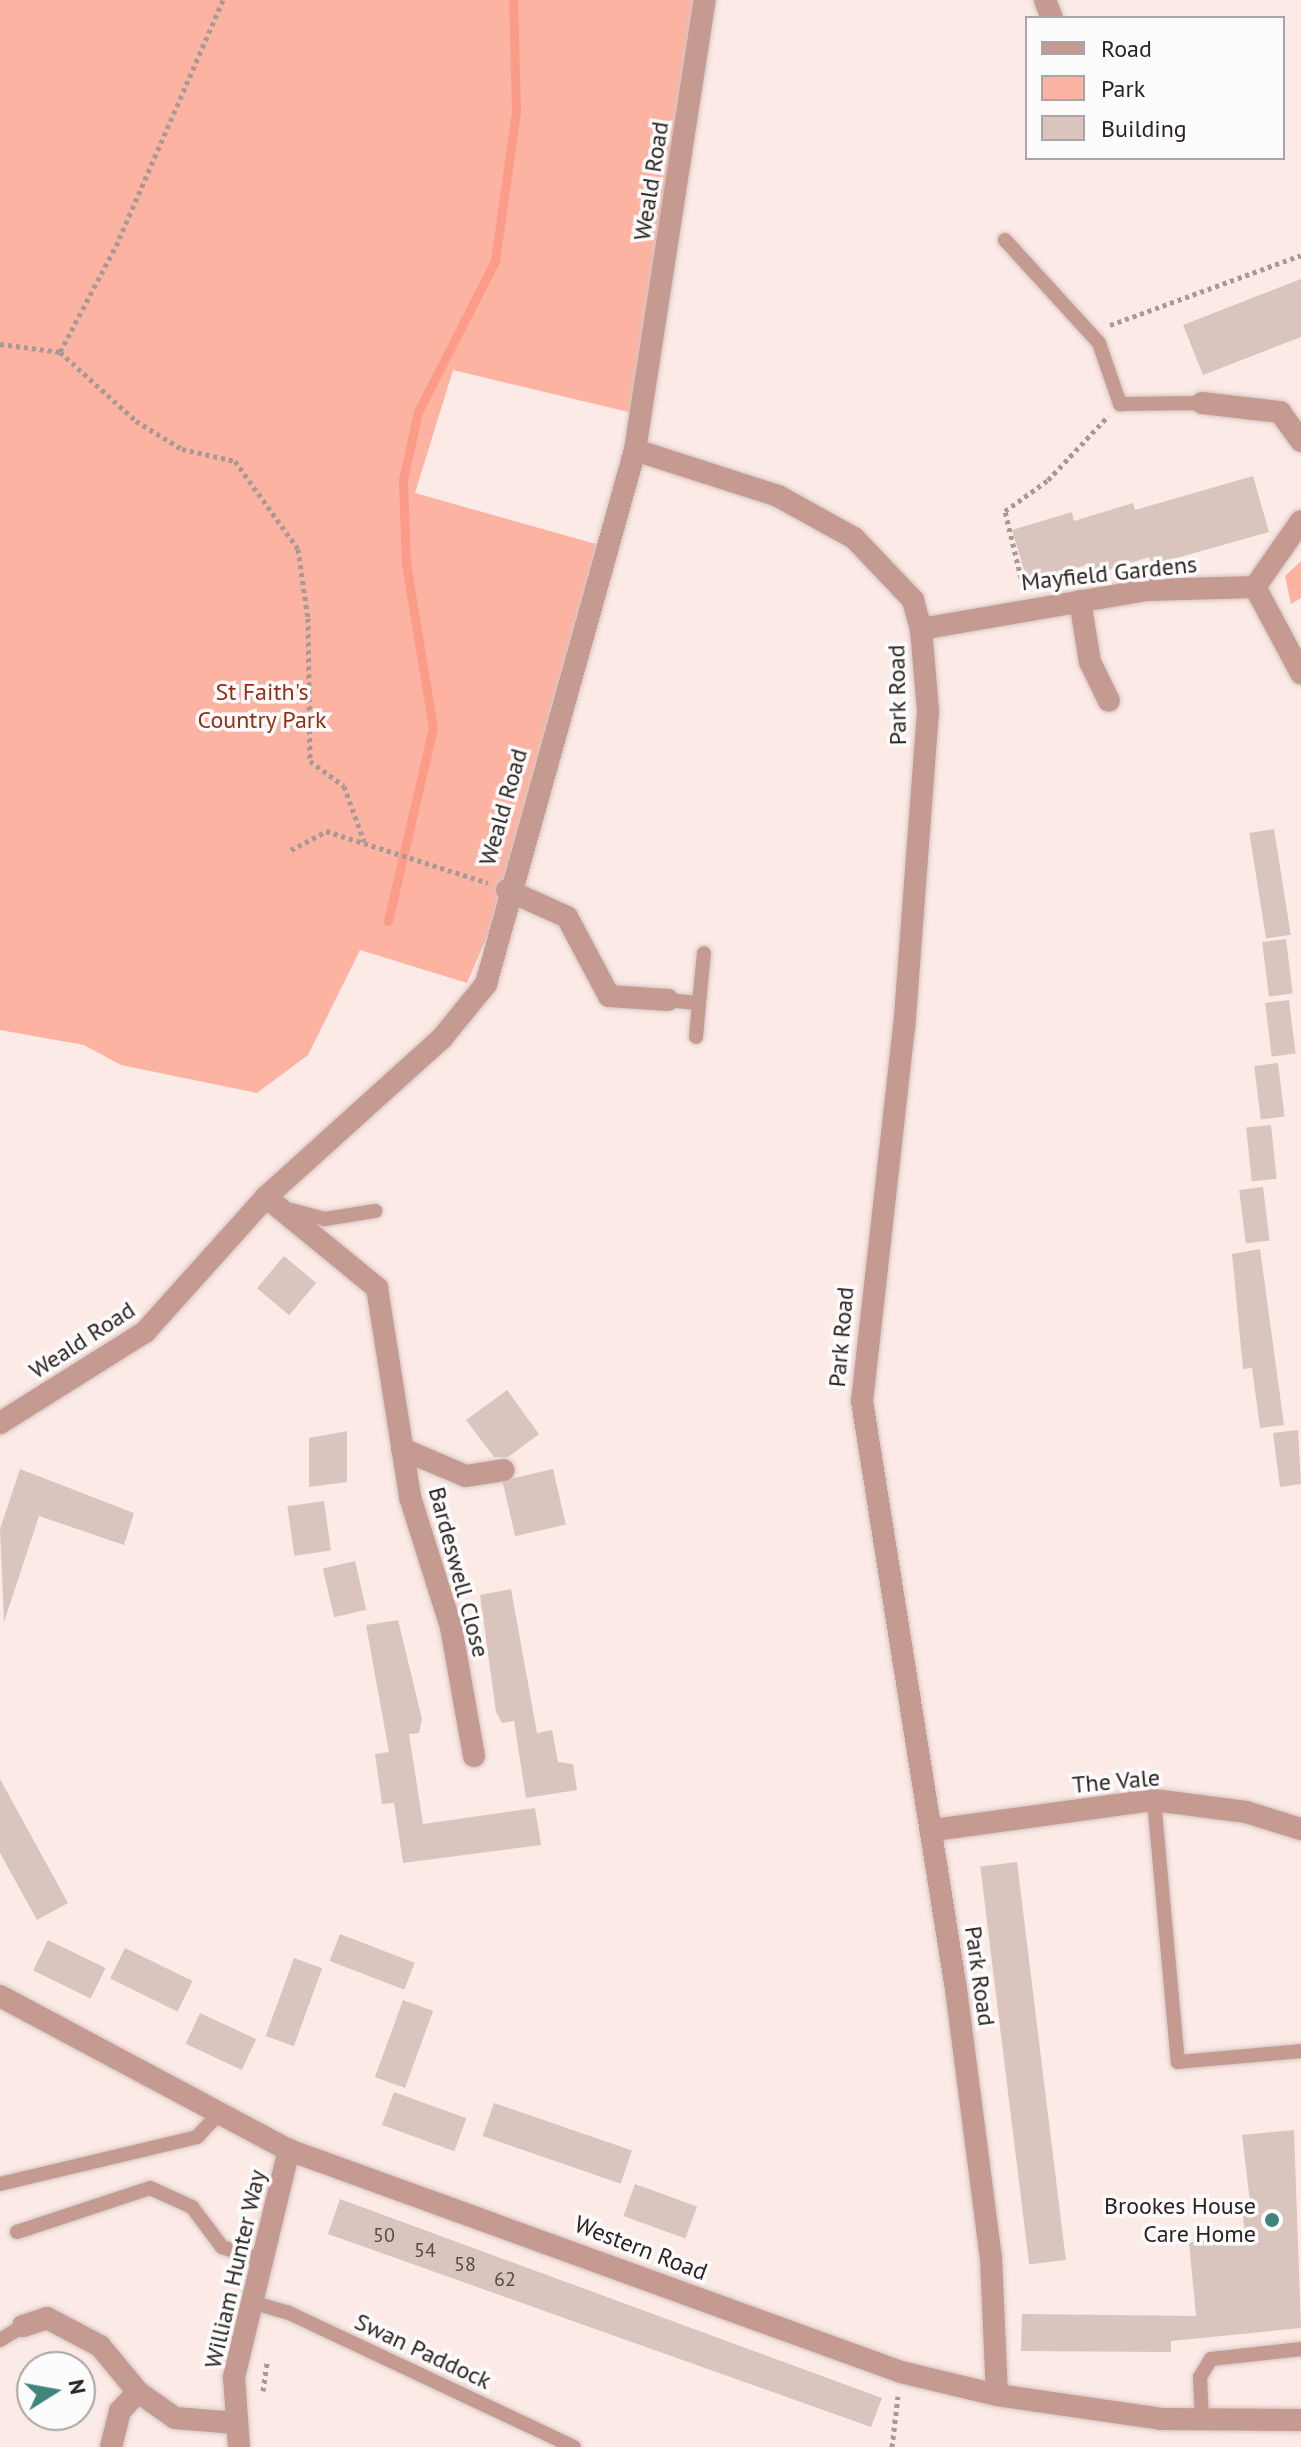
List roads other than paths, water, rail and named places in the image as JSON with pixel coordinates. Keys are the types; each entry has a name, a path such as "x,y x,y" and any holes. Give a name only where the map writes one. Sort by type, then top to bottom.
{"street":[{"name":"Weald Road","path":"0,1423 145,1332 266,1197 473,1003 486,984 507,890 635,450 705,0"},
{"path":"1202,403 1280,412 1301,441"},
{"name":"Park Road","path":"635,450 778,496 854,538 913,600 921,629 928,711 904,1027 862,1401 934,1830 991,2258 997,2395"},
{"path":"1301,521 1255,587 1301,673"},
{"name":"Mayfield Gardens","path":"921,629 1080,601 1255,587"},
{"path":"1080,601 1090,662 1109,701"},
{"path":"507,890 567,917 609,996 668,1000"},
{"name":"Bardeswell Close","path":"266,1197 291,1210 377,1288 402,1449 451,1627 474,1756"},
{"name":"Bardeswell Close","path":"402,1449 466,1476 504,1470"},
{"name":"The Vale","path":"934,1830 1154,1800 1246,1812 1301,1829"},
{"name":"Western Road","path":"0,1996 289,2150 901,2372 997,2395 1202,2421 1301,2420"},
{"name":"William Hunter Way","path":"239,2447 234,2377 260,2259 289,2150"},
{"path":"23,2326 47,2318 100,2346 138,2392 194,2425 236,2423"},
{"path":"111,2447 120,2411 138,2392"}],"lane":[{"path":"1005,240 1090,332 1120,404 1202,403"},
{"path":"696,1037 704,953"},
{"path":"668,1000 699,1003"},
{"path":"291,1210 325,1219 375,1211"},
{"path":"1154,1800 1178,2062 1301,2051"},
{"path":"0,2184 197,2137 220,2112"},
{"path":"17,2232 150,2188 192,2207 222,2247 260,2259"},
{"name":"Swan Paddock","path":"251,2302 287,2312 574,2447"},
{"path":"1,2338 23,2326"},
{"path":"1202,2421 1200,2377 1211,2359 1301,2349"}],"waterway":[{"path":"388,921 433,728 406,563 403,480 418,412 495,261 516,111 513,0"}],"place":[{"name":"Brookes House Care Home","path":"1272,2220"}],"park label":[{"name":"St Faith's Country Park","path":"262,706"}]}
